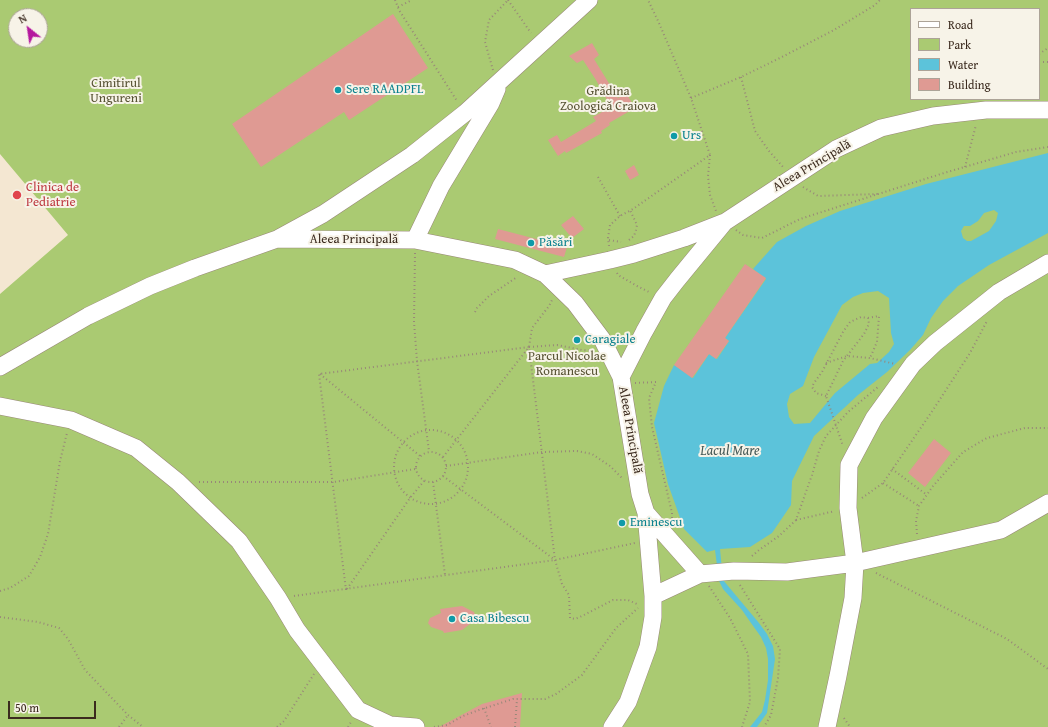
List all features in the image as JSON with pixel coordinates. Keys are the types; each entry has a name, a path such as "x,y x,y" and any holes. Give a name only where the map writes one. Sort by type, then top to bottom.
{"street":[{"path":"277,239 323,214 412,155 499,84 589,0"},
{"path":"415,240 441,186 492,103 499,84"},
{"name":"Aleea Principală","path":"0,367 88,316 150,286 195,268 277,239 415,240 515,260 538,271 610,260 684,238 725,222 836,149 881,128 933,116 986,110 1048,110"},
{"name":"Aleea Principală","path":"612,727 628,702 648,647 653,617 653,596 646,513 640,494 621,380 644,332 663,298 676,280 725,222"},
{"path":"827,727 853,598 855,563 848,508 849,465 874,418 909,365 999,292 1048,263"},
{"path":"538,271 575,303 602,339 621,380"},
{"path":"0,406 70,420 136,448 178,482 239,541 278,598 297,630 358,710 390,725 416,727"},
{"path":"653,596 700,574 734,571 787,572 855,563 1001,530 1048,503"},
{"path":"646,513 700,574"}],"path":[{"path":"396,0 399,10 465,113"},
{"path":"398,7 412,0"},
{"path":"499,84 485,42 489,20 508,0 540,46"},
{"path":"648,0 660,23 691,98 710,155 708,176 710,195 714,207 725,222 743,235 762,238 800,219 1016,152 1048,147"},
{"path":"691,98 740,77 834,30 875,5 880,0"},
{"path":"740,77 756,131 769,151 804,188 818,196 881,194"},
{"path":"965,167 974,127 986,110"},
{"path":"663,298 636,286 618,275 610,260 608,240 610,225 620,216 710,155"},
{"path":"598,178 620,216"},
{"path":"608,240 624,242 630,240 634,236 636,225 630,210"},
{"path":"415,240 414,322 429,451"},
{"path":"475,312 489,296 538,271"},
{"path":"434,727 448,726 463,716 513,699 545,699 556,694 582,675 616,628 641,606 628,600 613,600 575,619 570,618 569,595 562,584 555,560 529,348 532,328 549,306 558,287"},
{"path":"826,396 816,393 812,387 843,332 850,322 861,317 868,318 879,316 877,342 870,358"},
{"path":"837,425 826,396 847,356 864,334 869,324 868,318"},
{"path":"796,520 848,508 883,483 970,353 987,320"},
{"path":"319,374 557,345 582,350 608,352"},
{"path":"443,457 529,348"},
{"path":"826,362 847,356 870,358 879,361 909,365"},
{"path":"319,374 420,456"},
{"path":"319,374 334,482 346,590"},
{"path":"621,380 656,382 649,398 652,427 672,513 670,539"},
{"path":"751,557 779,536 796,520 808,488 819,451 826,436 848,412 881,385"},
{"path":"0,591 10,588 29,576 40,558 48,534 60,461 70,420"},
{"path":"919,548 916,521 919,506 933,486 963,452 987,438 1025,428 1048,428"},
{"path":"426,430 445,432 456,440 465,452 468,463 466,480 461,489 454,496 444,502 436,504 424,504 410,498 400,489 395,480 394,459 397,449 413,434 426,430"},
{"path":"429,451 443,457 446,466 443,476 437,481 433,482 424,481 420,478 415,469 415,464 420,456 429,451"},
{"path":"446,466 542,452 576,451 592,454 610,466 640,494"},
{"path":"178,482 334,482 415,469"},
{"path":"892,469 927,495"},
{"path":"443,476 555,560"},
{"path":"346,590 410,498 424,481"},
{"path":"433,482 445,575"},
{"path":"883,483 919,506"},
{"path":"278,598 346,590 555,560 648,540"},
{"path":"734,571 742,590 780,649 778,678 771,715 764,727"},
{"path":"874,572 1007,639 1048,669"},
{"path":"700,574 730,618 748,654 750,702 742,727"},
{"path":"0,617 38,622 59,628 68,639 85,670 128,714 144,727"},
{"path":"277,727 284,721 308,685 320,662"},
{"path":"515,727 517,699"},
{"path":"484,708 491,727"},
{"path":"120,727 128,714"}],"green space":[{"name":"Parcul Nicolae Romanescu","path":"0,0 1048,0 1048,727 0,727 0,294 68,235 0,154"}],"water":[{"name":"Lacul Mare","path":"1048,153 1048,233 989,265 958,286 943,301 931,318 923,335 910,350 814,436 792,481 791,505 772,533 750,547 720,549 723,580 759,623 773,646 775,659 767,713 757,727 750,727 762,712 765,700 768,680 768,659 766,648 761,637 742,610 723,589 719,581 715,550 707,552 684,529 668,484 654,423 664,386 674,365 693,378 709,354 717,359 729,341 725,338 766,279 753,269 777,242 806,226 840,211 926,184","holes":["994,210 998,213 996,221 989,231 971,241 967,241 963,238 961,231 964,226 970,226 978,221 984,213","878,291 889,298 891,333 894,344 889,352 877,363 870,364 835,393 810,423 794,424 789,417 787,404 790,394 803,386 814,357 842,305 853,297 863,293"]}],"building":[{"name":"Sere RAADPFL","path":"393,14 428,68 349,120 344,112 261,167 232,124"},
{"path":"592,43 599,55 594,59 618,98 626,93 635,108 609,123 610,125 601,131 602,133 558,156 548,140 557,135 561,142 596,121 593,117 611,107 583,60 577,63 569,56"},
{"path":"634,165 639,175 630,180 625,171"},
{"path":"573,216 584,229 572,238 561,225"},
{"name":"Păsări","path":"498,229 567,247 564,257 495,239"},
{"path":"745,264 766,278 725,338 729,341 716,359 709,354 692,378 674,365"},
{"path":"934,439 951,453 925,487 908,473"},
{"name":"Casa Bibescu","path":"462,606 474,612 476,617 474,621 462,630 444,633 443,631 431,627 428,623 430,618 441,613 440,609"},
{"path":"522,693 520,727 439,727 482,704"}],"place":[{"name":"Sere RAADPFL","path":"338,90"},
{"name":"Urs","path":"674,136"},
{"name":"Clinica de Pediatrie","path":"17,195"},
{"name":"Păsări","path":"531,243"},
{"name":"Caragiale","path":"577,340"},
{"name":"Eminescu","path":"622,523"},
{"name":"Casa Bibescu","path":"452,619"}],"park label":[{"name":"Cimitirul Ungureni","path":"116,92"},
{"name":"Grădina Zoologică Craiova","path":"608,100"}]}
